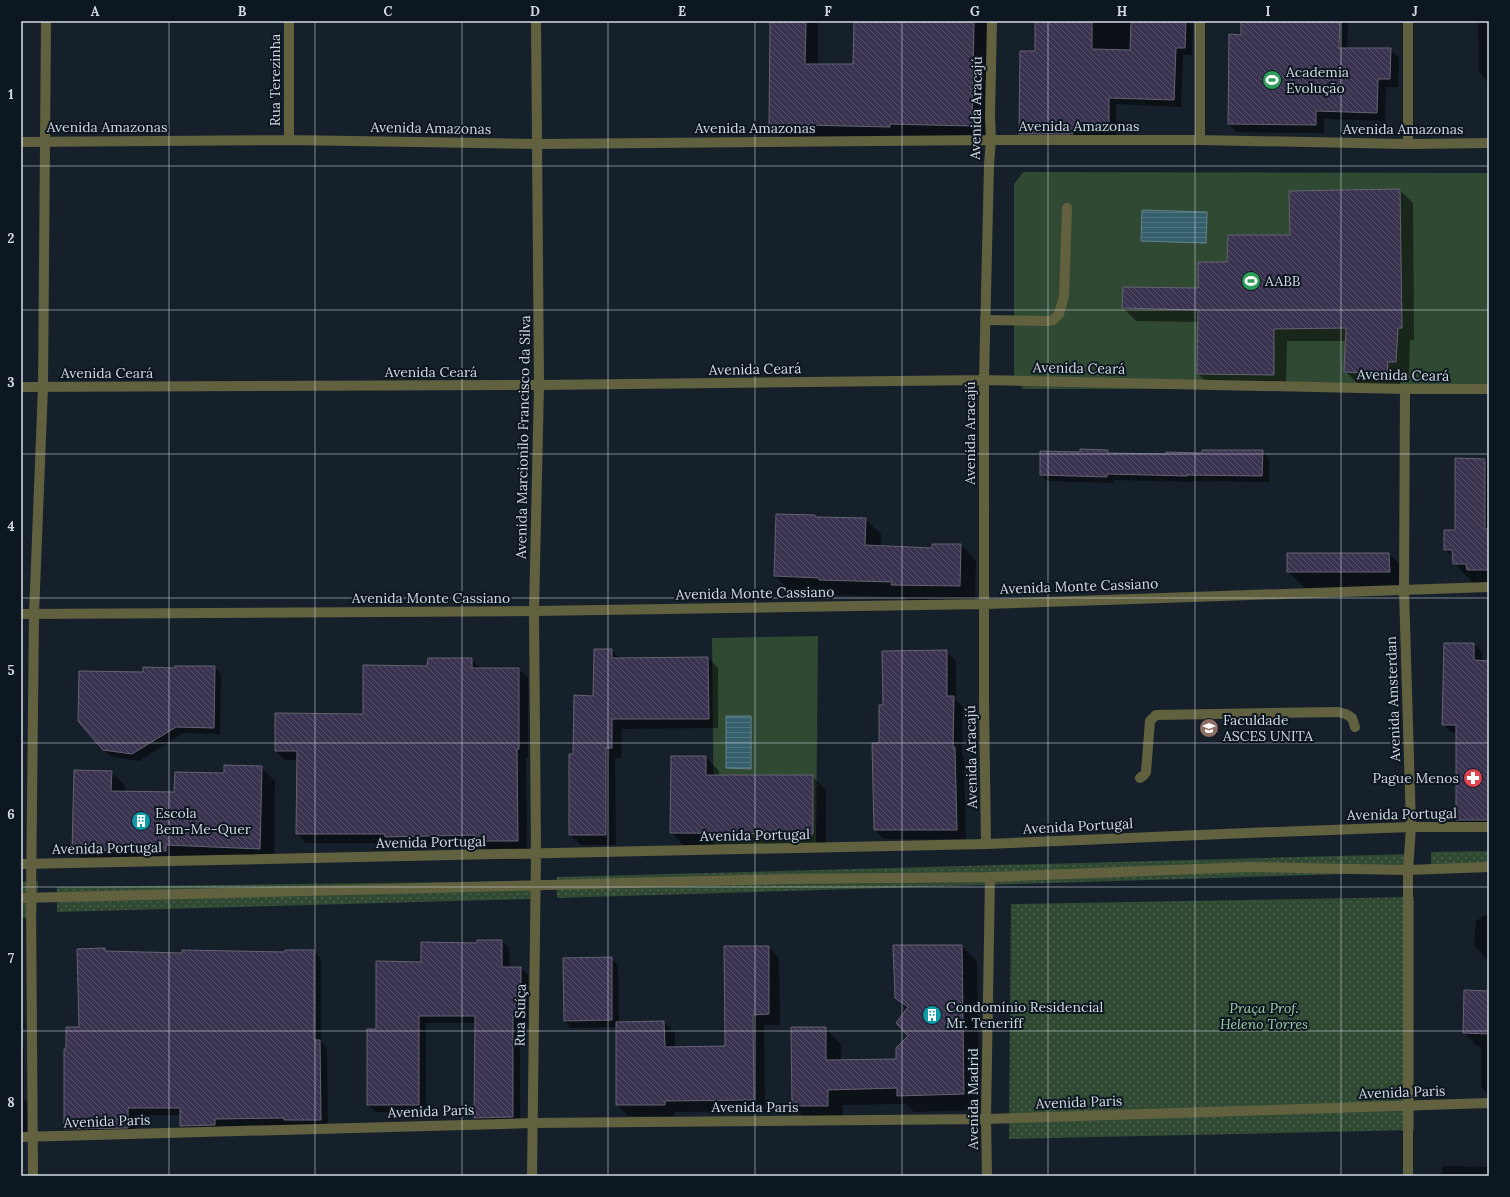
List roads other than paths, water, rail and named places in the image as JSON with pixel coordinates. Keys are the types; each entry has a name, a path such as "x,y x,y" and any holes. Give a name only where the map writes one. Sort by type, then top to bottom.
{"street":[{"path":"33,1176 26,898 32,864 34,614 43,387 46,21"},
{"name":"Rua Terezinha","path":"289,21 289,140"},
{"name":"Avenida Marcionilo Francisco da Silva","path":"536,21 539,385 534,611 536,853"},
{"name":"Avenida Aracajú","path":"986,844 984,702 984,380 989,165 991,140 990,115 992,21"},
{"path":"1200,21 1200,140"},
{"path":"1408,21 1408,144"},
{"name":"Avenida Amazonas","path":"21,142 289,140 537,144 991,140 1200,140 1408,144 1489,143"},
{"path":"985,320 1048,321 1053,320 1059,314 1064,296 1067,208"},
{"name":"Avenida Ceará","path":"21,387 539,385 984,380 1405,389 1489,389"},
{"name":"Avenida Amsterdan","path":"1405,389 1404,590 1411,828 1408,870 1408,1176"},
{"name":"Avenida Monte Cassiano","path":"21,614 534,611 984,604 1489,587"},
{"path":"1140,778 1144,776 1146,772 1150,721 1156,715 1338,712 1346,714 1352,718 1355,727"},
{"name":"Avenida Portugal","path":"21,864 986,844 1247,833 1489,827"},
{"name":"Rua Suíça","path":"532,1176 536,853"},
{"path":"26,898 788,879 990,877 1248,867 1408,870 1489,868"},
{"name":"Avenida Madrid","path":"987,1176 986,1119 990,877"},
{"name":"Avenida Paris","path":"21,1137 533,1122 986,1119 1408,1105 1489,1104"}],"water":[{"path":"1142,210 1207,212 1206,243 1141,241"},
{"path":"726,716 751,716 751,769 726,768"}],"place":[{"name":"Academia Evolução","path":"1272,80"},
{"name":"AABB","path":"1251,281"},
{"name":"Faculdade ASCES UNITA","path":"1209,728"},
{"name":"Pague Menos","path":"1473,778"},
{"name":"Escola Bem-Me-Quer","path":"141,821"},
{"name":"Condomínio Residencial Mr. Teneriff","path":"932,1015"}],"park label":[{"name":"Praça Prof. Heleno Torres","path":"1264,1016"}]}
